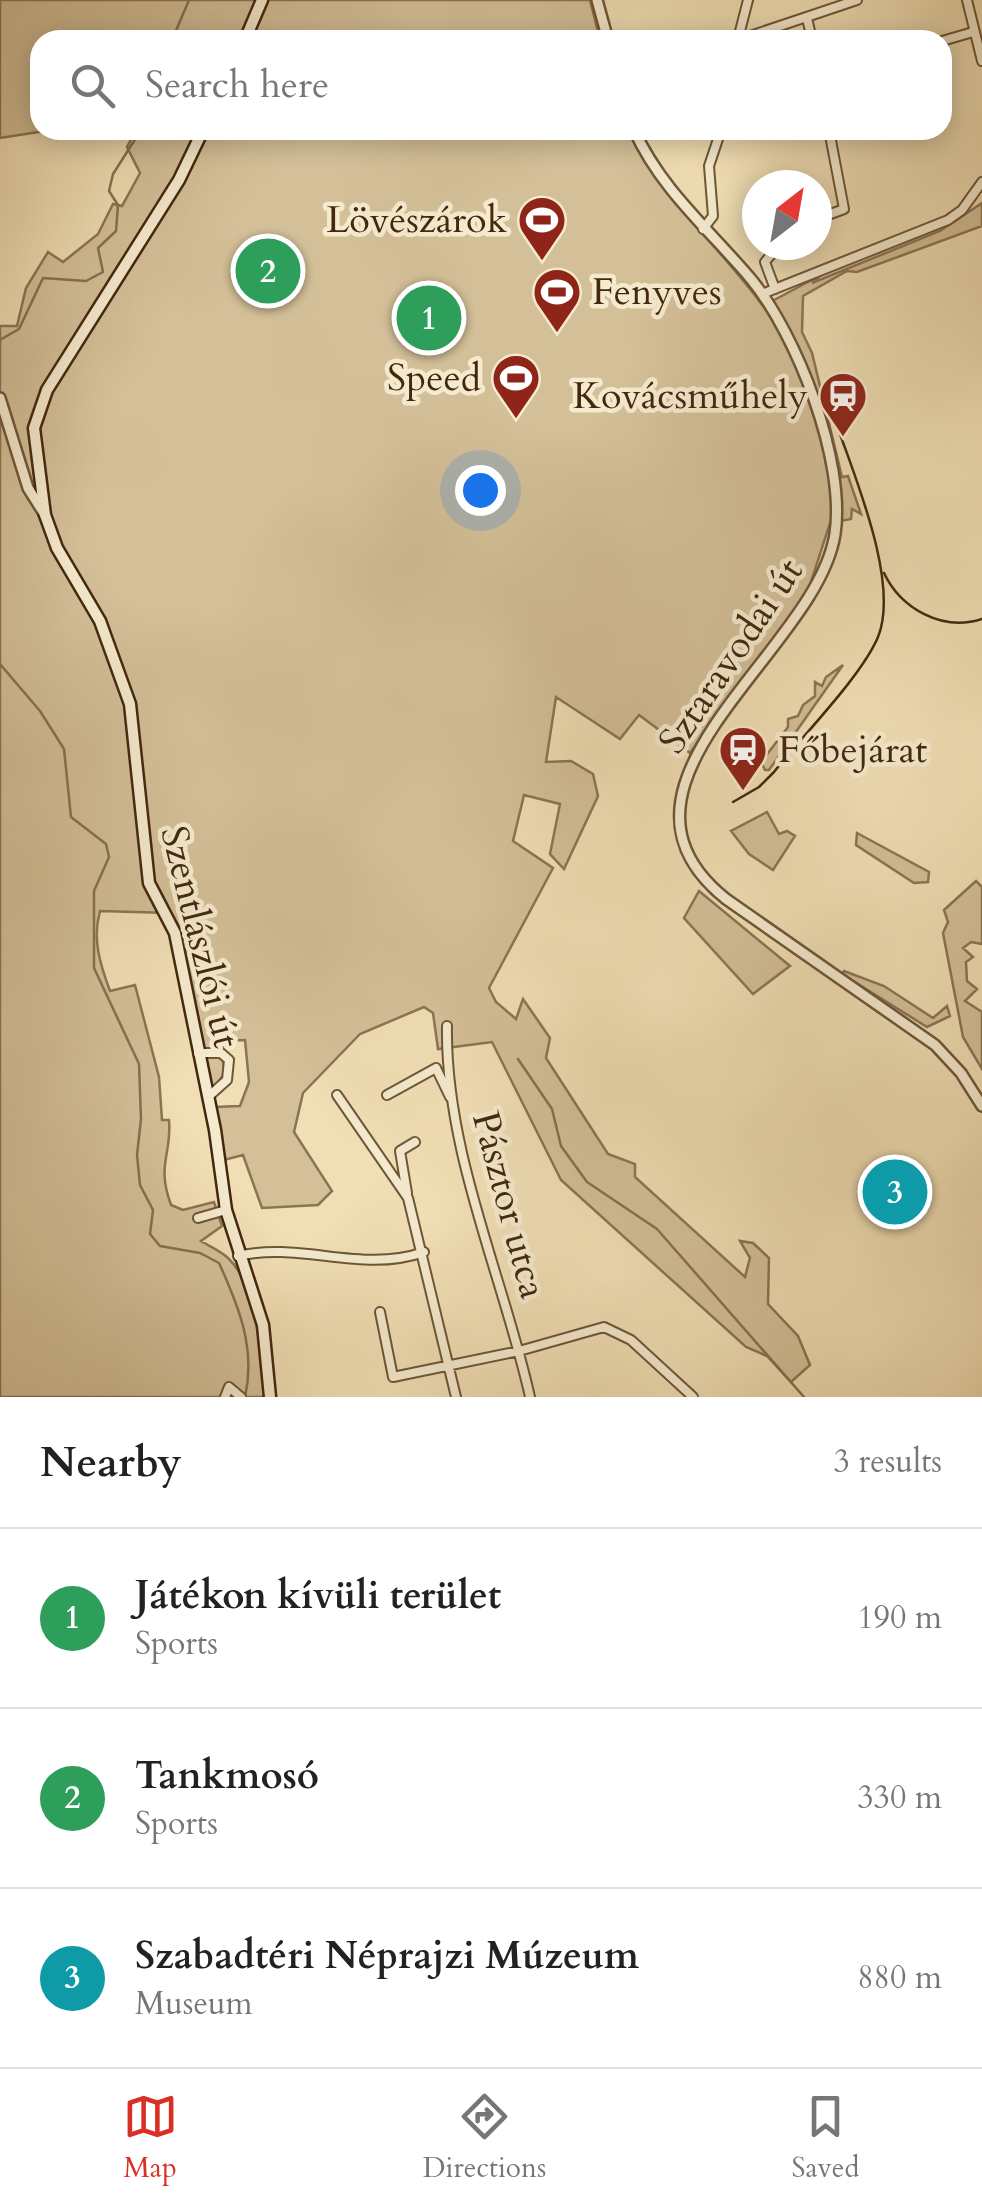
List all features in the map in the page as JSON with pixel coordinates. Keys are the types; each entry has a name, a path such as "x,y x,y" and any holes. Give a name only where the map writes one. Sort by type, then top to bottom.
{"main road":[{"path":"248,30 262,0"},
{"name":"Szentlászlói út","path":"198,140 178,180 40,406 34,440 45,515 58,548 100,621 130,704 149,882 175,933 226,1210 263,1325 270,1397"}],"street":[{"path":"598,0 606,30"},
{"path":"740,30 748,0"},
{"path":"770,30 857,0"},
{"path":"967,0 982,61"},
{"path":"808,18 810,30"},
{"path":"952,38 973,32"},
{"name":"Sztaravodai út","path":"639,140 662,181 762,294 794,352 824,439 836,491 835,537 814,593 690,765 679,800 684,844 694,865 716,891 920,1032 961,1073 982,1106"},
{"path":"703,229 713,216 709,166 718,140"},
{"path":"831,140 844,209 832,213"},
{"path":"762,294 948,220 962,210 982,182"},
{"path":"767,260 775,289"},
{"path":"0,398 28,488 45,515"},
{"name":"Pásztor utca","path":"447,1026 454,1105 488,1254 520,1351 530,1397"},
{"path":"198,1053 221,1053 228,1060 227,1080 208,1097"},
{"path":"387,1095 438,1068 454,1105"},
{"path":"336,1095 408,1198"},
{"path":"415,1142 400,1150 456,1397"},
{"path":"198,1218 226,1210"},
{"path":"238,1256 281,1253 372,1263 424,1252"},
{"path":"380,1312 393,1377 520,1351 604,1327 631,1340 693,1397"},
{"path":"225,1397 230,1387 241,1397"}],"shaded area":[{"path":"0,0 590,0 598,30 30,30 30,133 0,138"},
{"path":"131,140 634,140 674,199 763,306 821,275 812,283 940,231 982,203 982,226 857,272 847,271 803,296 802,332 812,353 842,477 848,476 861,514 852,509 851,519 830,523 807,594 690,753 639,715 620,739 556,697 546,762 571,761 593,774 598,796 564,869 550,854 560,804 524,795 513,841 553,868 489,988 496,1002 516,1019 523,999 550,1038 546,1058 608,1154 635,1164 635,1177 745,1277 750,1258 740,1241 753,1243 769,1258 768,1304 798,1336 810,1365 791,1382 767,1356 746,1347 561,1180 492,1042 438,1049 433,1013 424,1007 360,1034 303,1093 294,1132 332,1191 318,1205 262,1208 243,1155 224,1160 215,1107 240,1106 249,1082 245,1040 222,1041 224,1074 211,1092 170,913 100,911 97,941 106,981 110,991 135,985 159,1077 162,1120 169,1120 165,1179 171,1205 183,1210 214,1202 222,1226 201,1241 228,1258 246,1286 256,1323 265,1397 0,1397 0,326 17,326 26,288 48,252 63,262 98,234 113,204 122,206 140,173 127,147"},
{"path":"843,665 769,770 765,770 761,762 788,727 788,719 798,716 803,705 815,696 815,682 822,686 826,677"},
{"path":"767,812 779,834 787,831 795,836 773,870 749,854 731,831"},
{"path":"857,833 929,872 928,882 914,883 856,845"},
{"path":"976,881 982,887 982,944 971,942 963,948 973,957 966,962 967,981 977,989 965,1001 982,1012 982,1069 963,1037 943,933 948,922 944,910"},
{"path":"699,891 790,966 753,994 684,918"},
{"path":"844,971 884,986 933,1018 947,1006 950,1016 927,1027 842,974"}],"waterway":[{"path":"176,30 189,0"},
{"path":"0,340 19,329 43,278 86,281 103,272 98,248 116,231 118,205 109,191 113,174 135,140"},
{"path":"0,664 40,711 64,749 71,817 106,844 109,857 94,891 94,968 139,1064 141,1119 137,1155 140,1185 153,1210 150,1234 160,1246 200,1253 219,1263 239,1312 247,1345 245,1397"},
{"path":"518,1059 552,1109 561,1146 587,1182 657,1229 804,1397"}],"tram line":[{"path":"733,802 759,787 774,772 845,688 878,637 883,615 880,563 840,434"},
{"path":"884,573 901,597 925,614 953,622 982,619"}],"place":[{"name":"Lövészárok","path":"542,262"},
{"name":"Tankmosó","path":"268,271"},
{"name":"Játékon kívüli terület","path":"429,318"},
{"name":"Fenyves","path":"557,334"},
{"name":"Speed","path":"516,420"},
{"name":"Kovácsműhely","path":"843,438"},
{"name":"Főbejárat","path":"743,792"},
{"name":"Szabadtéri Néprajzi Múzeum","path":"895,1192"}]}
